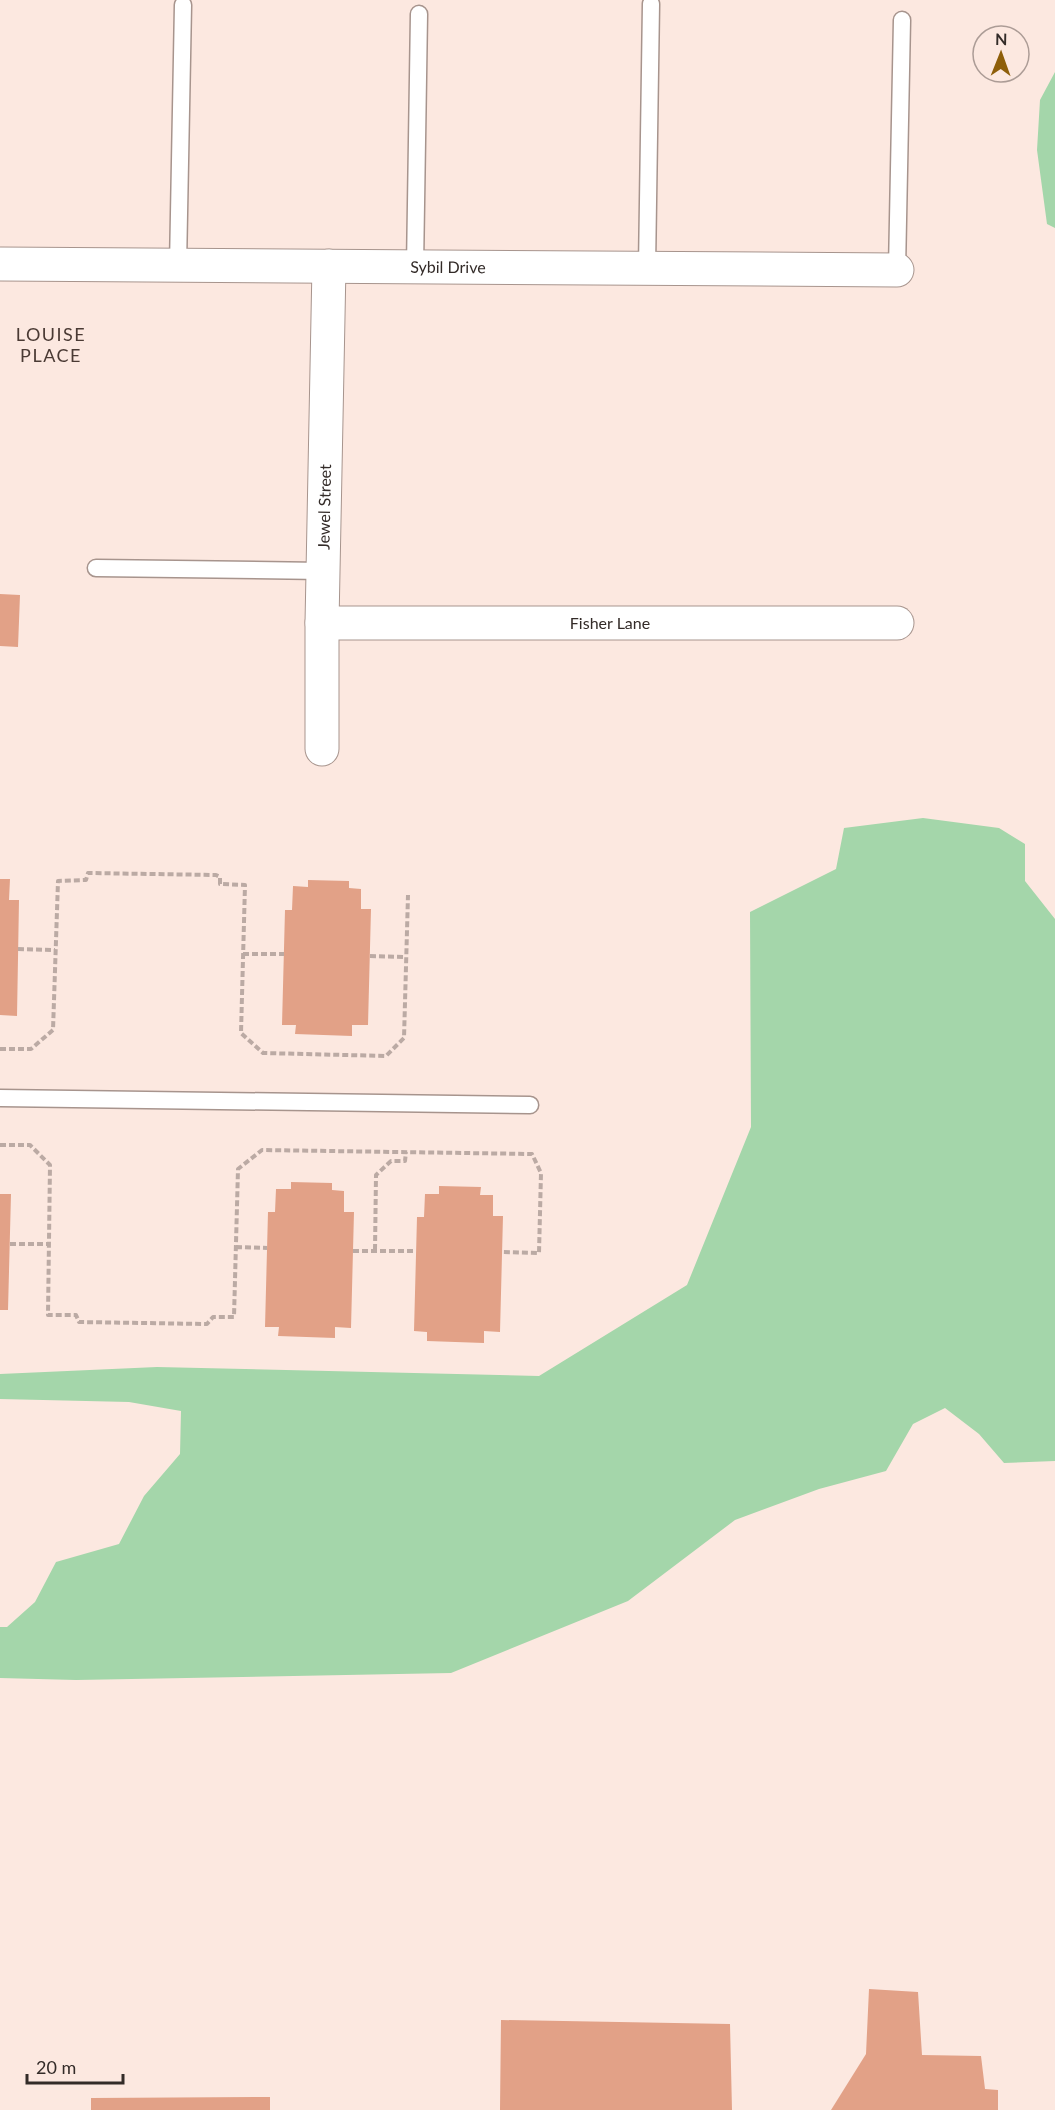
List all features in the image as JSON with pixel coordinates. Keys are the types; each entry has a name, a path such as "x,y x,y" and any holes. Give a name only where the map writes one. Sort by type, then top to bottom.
{"street":[{"name":"Sybil Drive","path":"0,264 897,270"},
{"name":"Jewel Street","path":"322,749 322,571 329,266"},
{"name":"Fisher Lane","path":"322,623 897,623"}],"lane":[{"path":"647,268 651,4"},
{"path":"178,266 183,5"},
{"path":"415,267 419,14"},
{"path":"897,270 902,20"},
{"path":"96,568 322,571"},
{"path":"0,1098 530,1105"}],"path":[{"path":"0,1048 31,1049 53,1030 58,881 86,880 88,873 216,875 220,877 220,884 245,885 241,1033 263,1053 386,1056 404,1038 408,895"},
{"path":"18,949 56,950"},
{"path":"243,954 284,954"},
{"path":"370,956 406,957"},
{"path":"0,1145 30,1145 50,1165 48,1315 76,1315 79,1322 207,1324 213,1317 234,1317 238,1168 262,1150 532,1154 541,1173 539,1253 502,1252"},
{"path":"375,1251 376,1175 390,1161 405,1161 406,1152"},
{"path":"10,1244 49,1244"},
{"path":"236,1247 267,1248"},
{"path":"353,1251 416,1251"}],"green space":[{"path":"1055,72 1055,228 1047,224 1037,150 1040,100"},
{"path":"923,818 999,828 1025,844 1025,881 1055,919 1055,1461 1004,1463 979,1434 945,1408 913,1424 886,1471 819,1489 735,1520 628,1601 451,1673 76,1680 0,1678 0,1627 7,1627 35,1602 56,1562 119,1544 144,1496 180,1454 181,1411 129,1402 0,1399 0,1374 157,1367 539,1376 687,1285 751,1127 750,912 836,869 844,828"}],"building":[{"path":"0,594 20,595 18,647 0,646"},
{"path":"0,879 10,879 9,900 19,900 17,1016 0,1015"},
{"path":"308,880 349,881 349,888 361,889 361,909 371,909 368,1025 352,1025 352,1036 295,1034 296,1025 282,1025 285,910 292,910 293,886 308,887"},
{"path":"291,1182 332,1183 332,1190 344,1191 344,1212 354,1212 351,1328 335,1327 335,1338 278,1336 279,1327 265,1327 268,1212 275,1212 276,1189 291,1189"},
{"path":"439,1186 481,1187 480,1195 493,1195 493,1216 503,1216 500,1332 484,1331 484,1343 427,1341 427,1332 414,1331 417,1217 424,1217 425,1194 439,1194"},
{"path":"0,1194 11,1194 8,1310 0,1310"},
{"path":"869,1989 918,1992 922,2055 981,2056 985,2089 998,2090 998,2110 831,2110 866,2054"},
{"path":"501,2020 730,2024 732,2110 500,2110"},
{"path":"270,2097 270,2110 91,2110 91,2098"}],"district":[{"name":"LOUISE PLACE","path":"51,345"}]}
